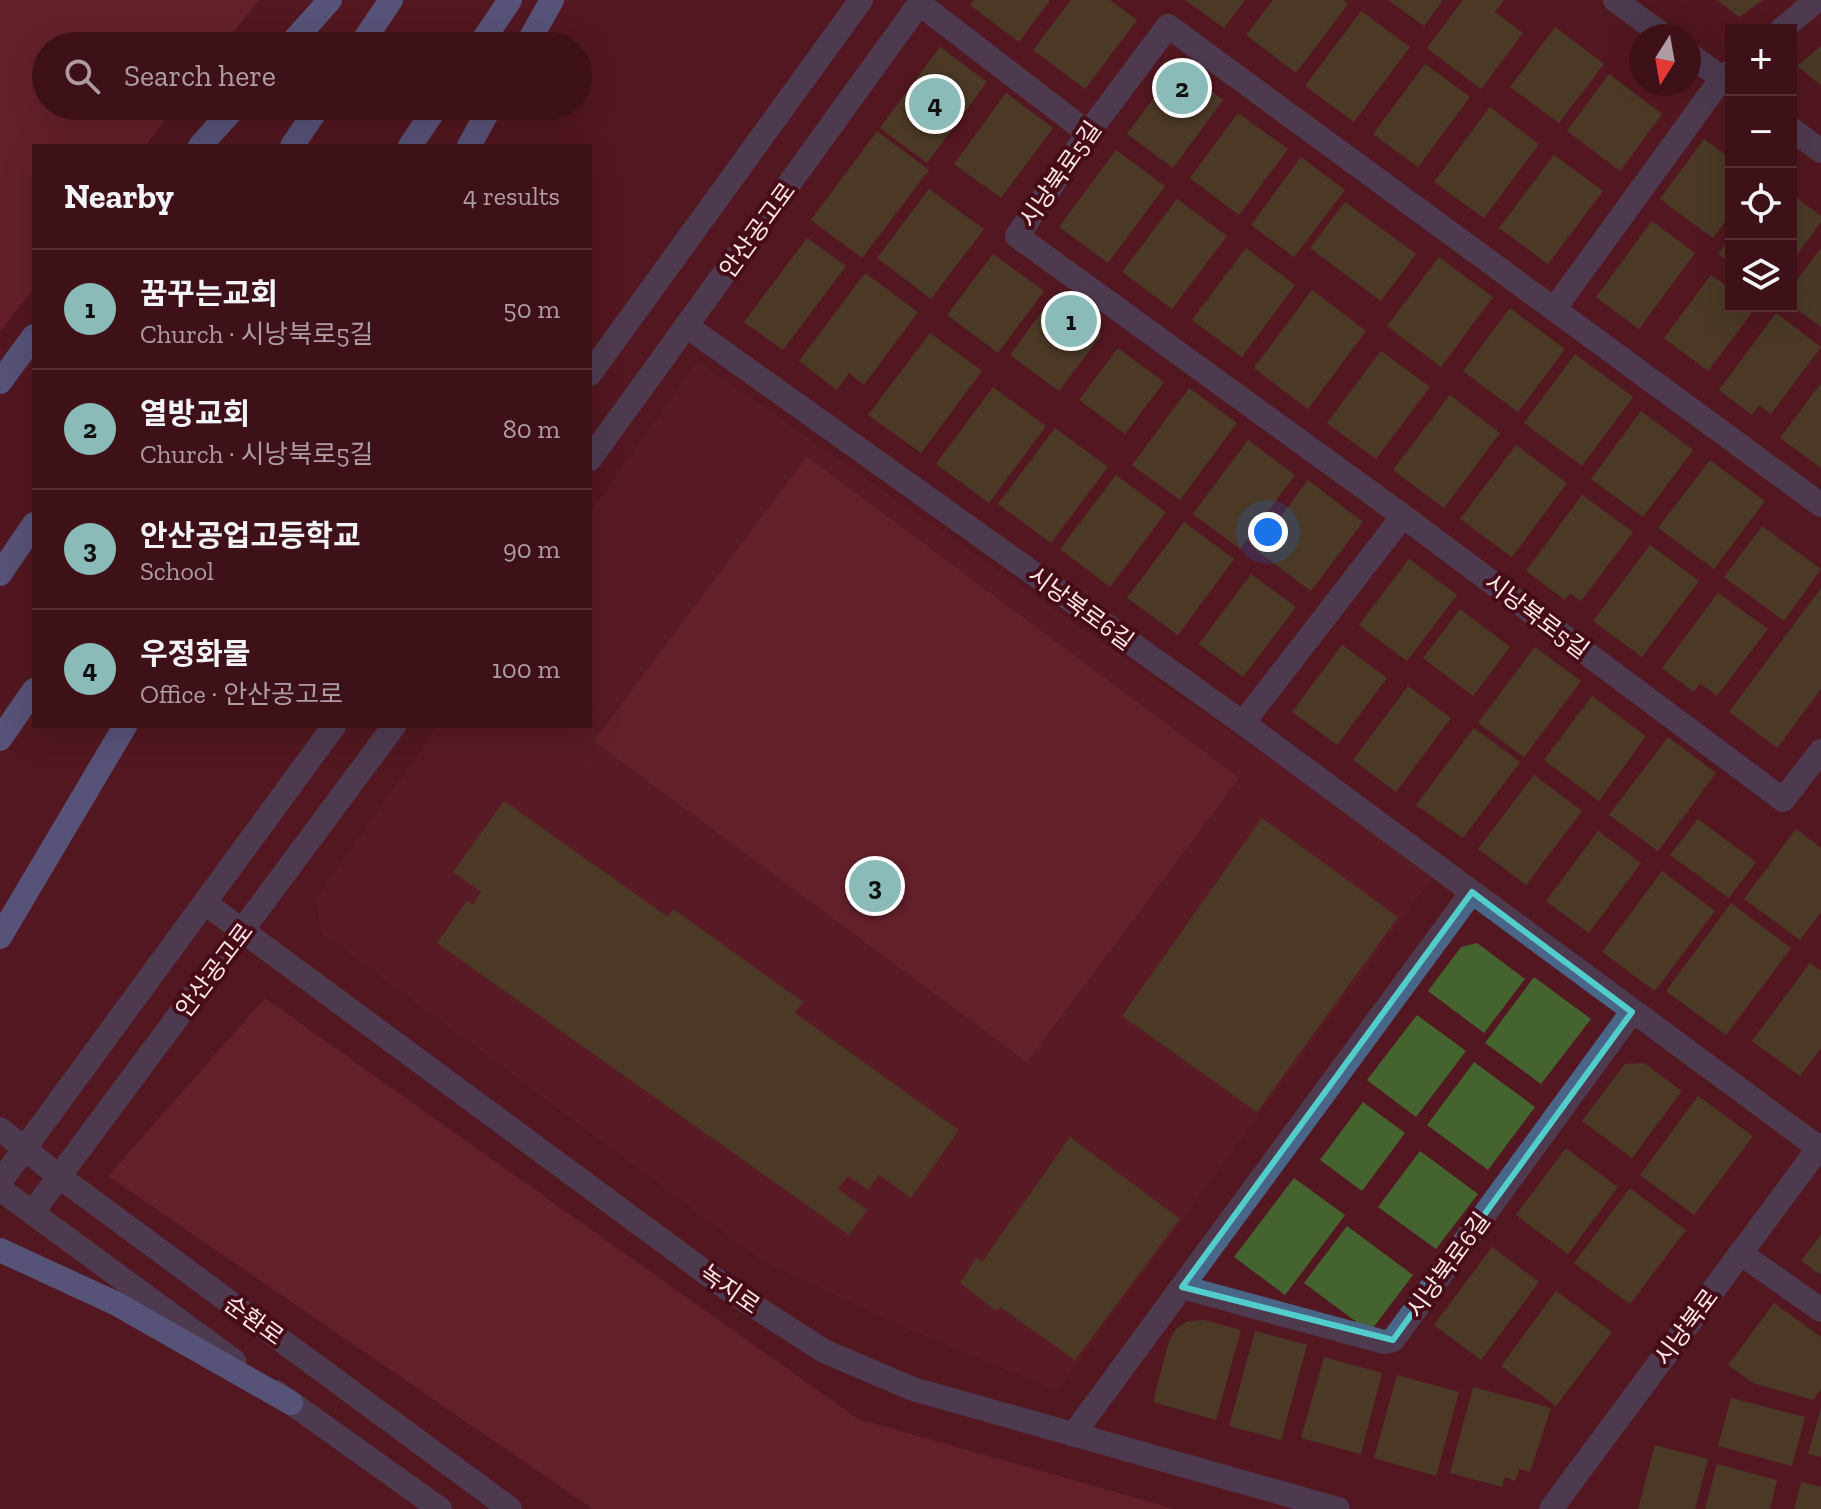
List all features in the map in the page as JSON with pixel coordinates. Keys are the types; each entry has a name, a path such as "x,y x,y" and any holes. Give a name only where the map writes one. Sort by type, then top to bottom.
{"main road":[{"path":"301,32 330,0"},
{"path":"369,32 391,0"},
{"path":"488,32 510,0"},
{"path":"534,32 552,0"},
{"path":"202,144 223,120"},
{"path":"293,144 310,120"},
{"path":"411,144 428,120"},
{"path":"470,144 483,120"},
{"path":"0,382 32,339"},
{"path":"0,574 32,527"},
{"path":"0,739 32,693"},
{"path":"0,937 124,728"},
{"path":"0,1250 115,1303 291,1403"}],"street":[{"path":"592,371 861,0"},
{"path":"1615,0 1648,24"},
{"path":"1788,24 1817,0"},
{"path":"921,2 1088,133"},
{"name":"안산공고로","path":"592,456 921,2"},
{"name":"시낭북로5길","path":"1821,505 1168,26 1088,133 1017,236 1403,516 1783,800 1821,751"},
{"path":"1701,61 1725,76"},
{"path":"1555,308 1725,82"},
{"path":"1797,133 1821,151"},
{"name":"시낭북로6길","path":"688,327 1243,723 1632,1012 1820,1147"},
{"path":"1243,723 1403,516"},
{"name":"안산공고로","path":"0,1182 333,728"},
{"name":"안산공고로","path":"32,1213 393,728"},
{"path":"1073,1435 1472,892"},
{"name":"녹지로","path":"205,903 732,1292 824,1351 913,1389 1338,1509"},
{"name":"시낭북로6길","path":"1182,1287 1384,1342 1393,1340 1632,1012"},
{"name":"순환로","path":"0,1129 60,1177 510,1509"},
{"name":"시낭북로","path":"1551,1509 1820,1147"},
{"name":"순환로","path":"0,1189 440,1509"},
{"path":"1740,1253 1821,1310"}],"highlighted area":[{"path":"1472,892 1632,1012 1393,1340 1182,1287"}],"shaded area":[{"path":"0,0 259,0 234,32 32,32 32,120 165,120 147,144 32,144 32,291 0,331"},
{"path":"698,361 1435,874 1057,1391 880,1317 758,1258 321,932 316,898 437,728 592,728 592,510"},
{"path":"807,457 1239,778 1027,1062 594,741"},
{"path":"265,998 858,1419 1175,1509 593,1509 108,1176"}],"building":[{"path":"974,0 1050,0 1019,42 970,5"},
{"path":"1071,0 1110,0 1137,20 1085,89 1033,50"},
{"path":"1185,0 1245,0 1224,28"},
{"path":"1273,0 1343,0 1348,4 1296,73 1246,35"},
{"path":"1388,0 1443,0 1424,26"},
{"path":"1463,0 1504,0 1495,12 1523,33 1481,89 1427,48"},
{"path":"1717,0 1763,0 1739,17"},
{"path":"1361,11 1410,47 1354,122 1305,86"},
{"path":"1555,27 1604,64 1559,123 1510,87"},
{"path":"1821,46 1821,85 1797,66"},
{"path":"940,47 987,82 927,163 880,128"},
{"path":"1425,64 1470,97 1418,167 1373,134"},
{"path":"1177,73 1191,76 1223,100 1173,168 1127,134 1166,81"},
{"path":"1609,74 1629,89 1629,96 1638,96 1662,114 1620,171 1567,131"},
{"path":"1006,93 1053,128 1001,198 954,164"},
{"path":"1490,107 1539,144 1484,218 1434,182"},
{"path":"1238,113 1288,149 1239,215 1190,178"},
{"path":"877,131 929,170 862,258 811,220"},
{"path":"1704,139 1725,155 1725,222 1713,238 1660,199"},
{"path":"1116,150 1165,186 1108,263 1059,227"},
{"path":"1554,155 1603,191 1548,264 1499,228"},
{"path":"1301,157 1345,190 1294,257 1251,225"},
{"path":"929,189 984,229 931,299 877,258"},
{"path":"1797,198 1821,216 1821,222 1797,255"},
{"path":"1177,199 1227,236 1172,309 1122,272"},
{"path":"1345,202 1416,254 1381,301 1310,248"},
{"path":"1652,221 1695,253 1639,329 1596,297"},
{"path":"807,238 846,266 783,350 744,322"},
{"path":"1725,245 1725,259 1718,254"},
{"path":"1246,248 1295,285 1242,357 1192,320"},
{"path":"1821,248 1821,327 1797,309 1797,280"},
{"path":"993,254 1044,291 998,353 947,315"},
{"path":"1439,257 1493,297 1441,367 1387,326"},
{"path":"865,273 918,312 864,385 849,373 837,390 799,361"},
{"path":"1711,275 1725,285 1725,312 1752,312 1708,371 1664,338"},
{"path":"1312,290 1366,331 1308,409 1254,368"},
{"path":"1052,298 1101,335 1059,391 1010,355"},
{"path":"1510,308 1565,349 1518,412 1463,371"},
{"path":"1776,313 1821,347 1771,414 1759,405 1752,415 1719,390"},
{"path":"930,333 982,371 921,453 868,415"},
{"path":"1118,348 1164,382 1125,434 1079,400"},
{"path":"1381,351 1430,387 1376,459 1327,423"},
{"path":"1575,354 1633,397 1582,466 1524,423"},
{"path":"1821,383 1821,468 1780,438"},
{"path":"993,387 1046,426 989,503 936,464"},
{"path":"1189,388 1237,423 1180,500 1132,465"},
{"path":"1450,395 1500,433 1444,508 1393,470"},
{"path":"1641,411 1693,450 1643,517 1591,479"},
{"path":"1055,428 1108,467 1051,543 998,504"},
{"path":"1248,440 1295,475 1240,549 1193,514"},
{"path":"1516,445 1567,483 1512,557 1460,519"},
{"path":"1710,460 1765,501 1714,569 1658,528"},
{"path":"1116,475 1166,512 1110,587 1060,549"},
{"path":"1308,480 1363,522 1311,591 1256,550"},
{"path":"1582,495 1633,532 1581,601 1570,593 1565,600 1526,571"},
{"path":"1184,522 1234,559 1178,635 1127,598"},
{"path":"1762,526 1821,569 1784,621 1724,577"},
{"path":"1650,545 1699,581 1642,657 1593,621"},
{"path":"1409,559 1457,595 1407,661 1359,625"},
{"path":"1251,574 1296,607 1243,677 1199,644"},
{"path":"1821,588 1821,689 1777,748 1729,712"},
{"path":"1718,593 1768,629 1717,696 1700,683 1694,692 1662,668"},
{"path":"1460,609 1510,647 1473,696 1423,658"},
{"path":"1342,645 1387,678 1337,745 1292,712"},
{"path":"1535,647 1581,681 1524,757 1478,723"},
{"path":"1408,686 1451,718 1396,792 1353,760"},
{"path":"1592,696 1646,736 1599,801 1544,760"},
{"path":"1474,728 1520,762 1463,838 1416,805"},
{"path":"1668,737 1716,773 1658,851 1609,815"},
{"path":"1534,775 1582,811 1526,885 1478,849"},
{"path":"504,801 668,917 673,909 803,1002 795,1013 959,1130 911,1198 879,1175 868,1190 848,1176 838,1189 867,1210 849,1235 437,943 467,901 473,905 481,892 453,872"},
{"path":"1262,818 1398,917 1257,1112 1122,1016"},
{"path":"1698,819 1756,862 1729,898 1670,855"},
{"path":"1796,829 1821,848 1821,912 1800,940 1744,899"},
{"path":"1598,831 1641,863 1589,933 1546,901"},
{"path":"1662,871 1715,911 1655,991 1602,952"},
{"path":"1731,903 1791,948 1726,1035 1666,991"},
{"path":"1477,943 1525,979 1484,1033 1428,991 1461,947"},
{"path":"1810,963 1821,971 1821,1048 1800,1076 1752,1041"},
{"path":"1534,977 1591,1019 1541,1084 1485,1043"},
{"path":"1417,1015 1466,1051 1416,1117 1367,1080"},
{"path":"1474,1062 1535,1107 1488,1170 1427,1125"},
{"path":"1644,1063 1682,1091 1632,1158 1582,1121 1625,1064"},
{"path":"1698,1096 1753,1136 1694,1215 1640,1175"},
{"path":"1363,1102 1405,1133 1362,1191 1320,1160"},
{"path":"1070,1137 1180,1219 1075,1360 1000,1307 996,1311 960,1283 976,1258 982,1262"},
{"path":"1566,1148 1618,1187 1568,1254 1516,1215"},
{"path":"1420,1151 1478,1194 1436,1249 1378,1207"},
{"path":"1294,1178 1345,1215 1285,1295 1234,1257"},
{"path":"1630,1188 1686,1230 1630,1304 1574,1263"},
{"path":"1347,1226 1413,1275 1370,1332 1304,1283"},
{"path":"1821,1234 1821,1275 1801,1261"},
{"path":"1492,1247 1539,1282 1481,1360 1434,1325"},
{"path":"1556,1291 1612,1332 1556,1406 1501,1366"},
{"path":"1774,1303 1821,1337 1821,1389 1813,1400 1753,1383 1728,1365"},
{"path":"1204,1320 1241,1330 1216,1420 1153,1402 1169,1341 1176,1329 1188,1321"},
{"path":"1255,1331 1307,1345 1281,1440 1229,1426"},
{"path":"1324,1357 1382,1373 1361,1454 1301,1438"},
{"path":"1397,1375 1459,1392 1436,1476 1374,1458"},
{"path":"1473,1387 1551,1408 1530,1472 1519,1469 1515,1481 1505,1477 1502,1487 1450,1473"},
{"path":"1731,1398 1805,1417 1792,1466 1718,1446"},
{"path":"1821,1408 1821,1457 1808,1454"},
{"path":"1655,1445 1708,1459 1695,1509 1638,1509"},
{"path":"1717,1464 1777,1480 1770,1509 1705,1509"},
{"path":"1801,1482 1821,1487 1821,1509 1794,1509"}],"place":[{"name":"열방교회","path":"1182,88"},
{"name":"우정화물","path":"935,104"},
{"name":"꿈꾸는교회","path":"1071,321"},
{"name":"안산공업고등학교","path":"875,886"}]}
